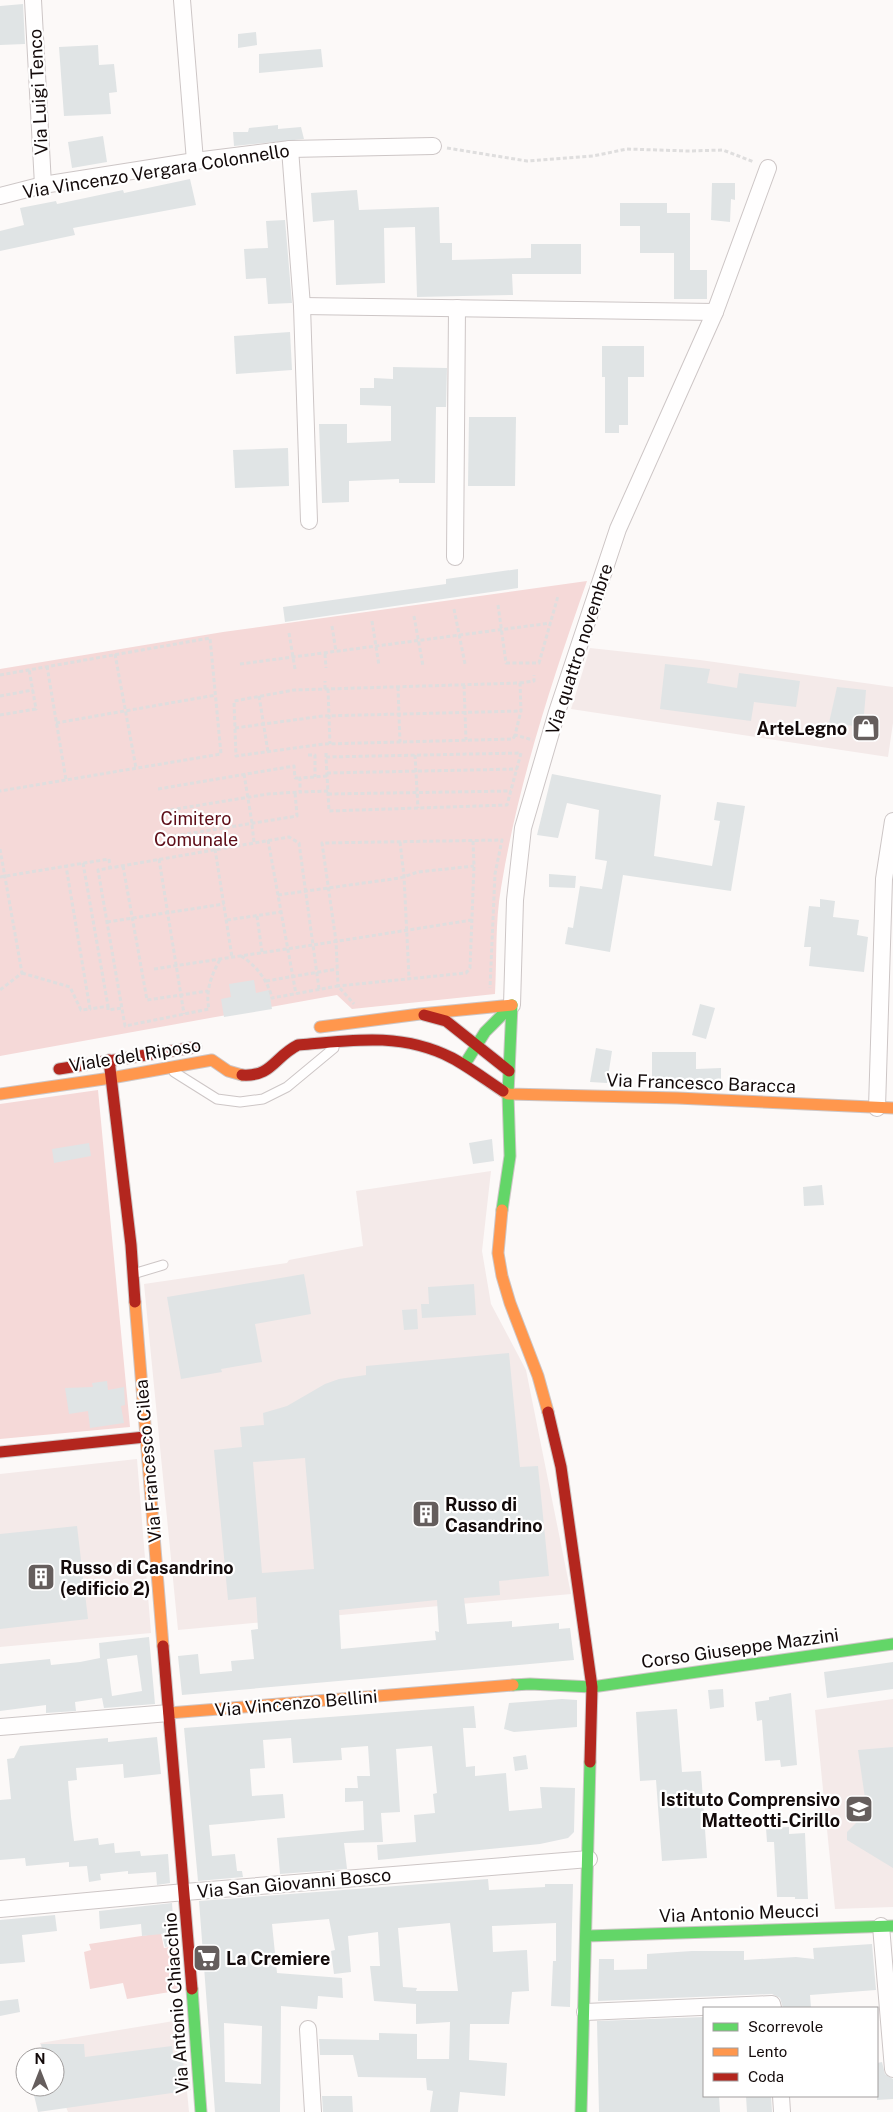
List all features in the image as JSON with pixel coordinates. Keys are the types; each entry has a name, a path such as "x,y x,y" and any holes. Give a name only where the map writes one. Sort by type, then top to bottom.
{"street":[{"name":"Via Luigi Tenco","path":"33,0 43,185"},
{"path":"182,0 195,161"},
{"name":"Via Vincenzo Vergara Colonnello","path":"0,196 43,185 195,161 290,149 433,146"},
{"path":"290,149 302,306 308,521"},
{"name":"Via quattro novembre","path":"512,1005 516,900 526,818 558,712 618,529 716,312 768,168"},
{"path":"302,306 716,312"},
{"path":"455,557 458,308"},
{"path":"885,1108 884,879 893,821"},
{"path":"311,1029 420,1014 512,1005"},
{"path":"466,1068 467,1060 485,1032 512,1005"},
{"path":"512,1005 508,1072 510,1156 500,1222 498,1253 510,1303 538,1376 551,1421 561,1467 592,1687 581,2112"},
{"path":"420,1014 446,1021 508,1072"},
{"path":"440,1053 453,1054 460,1050 463,1041 459,1031"},
{"name":"Viale del Riposo","path":"0,1094 111,1078 212,1060 228,1071 240,1075 255,1076 266,1071 288,1050 298,1045 386,1039 426,1047 440,1053 508,1094"},
{"name":"Viale del Riposo","path":"52,1070 205,1046"},
{"name":"Via Francesco Cilea","path":"109,1060 133,1274 145,1437 185,1892"},
{"name":"Via Francesco Baracca","path":"508,1094 677,1098 885,1108"},
{"path":"0,1452 145,1437"},
{"name":"Corso Giuseppe Mazzini","path":"592,1687 893,1644"},
{"name":"Via Vincenzo Bellini","path":"0,1728 530,1684 592,1687"},
{"name":"Via San Giovanni Bosco","path":"0,1909 589,1859"},
{"name":"Via Antonio Chiacchio","path":"185,1892 201,2112"},
{"path":"887,1926 893,2069"},
{"name":"Via Antonio Meucci","path":"587,1936 887,1926"},
{"path":"584,2012 772,2004 772,2007"},
{"path":"308,2029 313,2112"},
{"path":"781,2097 782,2112"}],"lane":[{"path":"167,1068 216,1099 240,1102 263,1099 287,1087 342,1041"},
{"path":"133,1274 162,1264"}],"path":[{"path":"433,146 527,161 593,156 626,149 688,152 723,150 768,168"},
{"path":"498,605 506,663 539,663 558,596"},
{"path":"454,609 465,664"},
{"path":"414,616 423,666"},
{"path":"372,621 379,666"},
{"path":"240,664 326,654 551,622"},
{"path":"332,626 336,652"},
{"path":"289,632 295,670"},
{"path":"0,675 210,638 221,754 0,791"},
{"path":"115,654 136,768"},
{"path":"326,654 326,668"},
{"path":"47,666 66,780"},
{"path":"0,715 36,709 30,670"},
{"path":"520,683 521,711 513,739 330,744 236,756 234,701 294,690 534,682 534,675"},
{"path":"326,681 330,744"},
{"path":"464,684 466,740"},
{"path":"398,687 400,742"},
{"path":"0,696 33,690"},
{"path":"56,723 216,695"},
{"path":"259,696 268,752"},
{"path":"235,728 329,716 521,711"},
{"path":"515,735 533,740"},
{"path":"521,753 508,805 330,811 326,755 415,756 521,753"},
{"path":"308,755 315,755 316,777"},
{"path":"415,756 418,808"},
{"path":"158,789 294,766 295,778 316,777 327,774 517,769"},
{"path":"244,774 254,842"},
{"path":"300,778 300,792"},
{"path":"164,811 295,792 417,793 511,791"},
{"path":"168,837 297,816 295,792"},
{"path":"221,958 214,970 208,991 209,1009 125,1026 98,870 289,836 299,843 319,989"},
{"path":"268,840 296,994"},
{"path":"354,1004 338,986 336,941 322,843 502,840 495,874 490,990"},
{"path":"241,956 248,960 269,986 272,998 338,986 466,973 470,968 474,866 473,841"},
{"path":"400,842 404,876 409,978"},
{"path":"0,849 22,973"},
{"path":"215,849 232,957"},
{"path":"0,877 108,859 110,868"},
{"path":"159,859 184,1014"},
{"path":"83,863 108,1010 122,1008"},
{"path":"66,866 90,1009"},
{"path":"123,866 147,1000 208,991"},
{"path":"278,895 404,876 418,872 474,866"},
{"path":"107,922 224,904"},
{"path":"227,920 281,912"},
{"path":"257,916 262,952"},
{"path":"154,969 472,920"},
{"path":"266,982 337,969"},
{"path":"22,973 70,987 81,1010 108,1006"},
{"path":"0,990 22,973"}],"shaded area":[{"path":"590,648 700,660 893,687 893,723 888,757 571,709"},
{"path":"491,1171 482,1251 491,1304 526,1370 571,1594 178,1630 144,1284 287,1263 289,1260 363,1246 356,1191"},
{"path":"137,1459 151,1633 0,1647 0,1474"},
{"name":"Istituto Comprensivo Matteotti-Cirillo","path":"893,1699 893,1907 835,1909 815,1710"},
{"path":"180,2020 191,2090 187,2091 189,2112 68,2112 62,2097 65,2097 65,2047 41,2047 40,2043"}],"green space":[{"name":"Cimitero Comunale","path":"587,581 537,733 508,849 499,901 495,994 352,1009 337,995 0,1056 0,669 223,632"},
{"path":"98,1090 130,1427 0,1439 0,1104"},
{"path":"161,1933 164,1948 179,1945 182,1990 127,1999 123,1983 90,1989 84,1952 91,1950 89,1944"}],"building":[{"path":"23,4 25,44 0,45 0,6"},
{"path":"256,32 257,45 238,48 238,34"},
{"path":"98,45 99,65 114,64 117,92 109,93 111,114 64,116 59,47"},
{"path":"321,49 323,67 259,73 259,54"},
{"path":"278,125 278,129 301,127 304,139 234,146 233,132 248,132 249,128"},
{"path":"103,136 107,162 72,168 68,142"},
{"path":"190,179 196,205 73,228 75,235 0,251 0,231 24,225 20,208 56,201 57,204 123,190 124,193"},
{"path":"712,183 735,183 735,200 731,199 730,222 711,220"},
{"path":"357,190 359,210 439,207 440,243 452,243 452,260 531,258 531,244 581,244 581,274 512,274 513,295 417,297 415,227 384,228 385,283 336,285 334,220 313,222 311,193"},
{"path":"620,203 667,203 667,213 690,213 690,270 707,270 707,299 674,299 674,253 640,253 640,226 620,226"},
{"path":"285,220 292,303 268,304 266,278 246,279 244,249 268,248 266,221"},
{"path":"290,332 292,370 236,374 234,336"},
{"path":"602,346 644,346 644,377 628,377 628,425 619,425 619,433 605,433 605,377 602,377"},
{"path":"393,367 447,368 446,407 436,407 435,483 399,483 399,479 349,481 349,502 322,503 319,424 347,424 347,443 391,441 391,406 360,405 360,388 374,388 374,378 393,379"},
{"path":"469,417 516,417 515,486 468,486"},
{"path":"288,448 289,486 235,488 233,450"},
{"path":"518,569 518,588 285,622 283,607 446,584 446,579"},
{"path":"665,664 710,669 707,683 737,688 739,673 800,681 796,707 754,702 751,721 660,709"},
{"path":"837,687 866,690 863,727 829,723"},
{"path":"552,774 661,795 654,856 712,866 720,821 714,820 717,802 745,806 731,891 623,875 610,952 565,944 568,927 573,928 580,886 602,889 607,861 595,859 599,810 567,803 558,838 537,835"},
{"path":"549,874 576,876 575,888 549,887"},
{"path":"820,899 835,901 833,917 859,920 857,935 868,937 864,972 809,966 811,947 804,947 809,906 820,907"},
{"path":"254,980 256,993 269,990 272,1009 224,1017 221,999 231,997 229,984"},
{"path":"700,1004 715,1008 706,1039 692,1035"},
{"path":"596,1048 612,1051 607,1083 590,1082"},
{"path":"652,1052 696,1052 696,1069 721,1068 721,1086 652,1084"},
{"path":"492,1139 494,1161 473,1164 469,1143"},
{"path":"89,1143 91,1156 54,1163 52,1149"},
{"path":"822,1185 824,1205 804,1206 803,1187"},
{"path":"304,1274 311,1314 255,1324 262,1362 221,1369 222,1372 181,1379 167,1297"},
{"path":"474,1284 476,1315 422,1318 421,1304 429,1304 428,1287"},
{"path":"417,1309 418,1329 404,1330 402,1310"},
{"name":"Russo di Casandrino","path":"509,1353 520,1467 538,1466 549,1576 499,1581 500,1595 464,1598 467,1624 512,1621 512,1627 559,1623 559,1629 570,1628 574,1660 182,1695 178,1656 198,1654 200,1674 232,1671 231,1661 254,1659 251,1630 258,1629 256,1597 228,1600 214,1450 242,1447 240,1427 264,1425 263,1413 287,1406 325,1384 339,1379 366,1375 366,1366","holes":["305,1458 314,1569 262,1573 253,1462","437,1600 439,1632 435,1631 436,1640 341,1649 339,1610"]},
{"path":"107,1381 108,1390 124,1387 125,1405 121,1406 124,1423 90,1428 88,1411 69,1414 65,1388 93,1387 92,1383"},
{"name":"Russo di Casandrino (edificio 2)","path":"77,1526 88,1619 0,1629 0,1534"},
{"path":"149,1637 155,1704 104,1708 102,1698 75,1702 76,1711 46,1713 46,1705 0,1711 0,1664 50,1659 51,1665 100,1658 99,1643","holes":["137,1655 142,1691 112,1696 107,1659"]},
{"path":"893,1662 893,1689 827,1698 824,1672"},
{"path":"723,1689 724,1707 710,1709 708,1690"},
{"path":"791,1693 797,1765 781,1767 780,1760 765,1761 762,1720 757,1721 755,1702"},
{"path":"562,1699 577,1700 577,1727 514,1732 504,1729 509,1703"},
{"path":"474,1706 476,1728 463,1728 466,1767 475,1766 475,1776 506,1773 509,1811 542,1808 540,1787 575,1788 574,1832 568,1838 540,1844 378,1860 377,1845 416,1842 414,1815 435,1813 433,1794 437,1793 432,1746 396,1749 400,1812 381,1813 383,1842 344,1843 347,1869 280,1874 277,1838 364,1830 363,1801 345,1802 345,1788 358,1788 357,1776 370,1776 368,1746 341,1748 342,1760 293,1763 291,1738 263,1740 265,1768 250,1769 252,1796 283,1794 285,1818 209,1825 212,1856 235,1854 237,1871 242,1871 243,1877 198,1881 184,1728"},
{"path":"677,1709 682,1772 701,1771 707,1858 662,1861 656,1780 640,1781 636,1712"},
{"path":"157,1737 161,1774 124,1778 123,1764 76,1768 77,1780 68,1781 71,1817 74,1841 98,1838 99,1845 114,1843 115,1853 140,1851 141,1856 168,1854 170,1883 157,1885 156,1872 128,1874 128,1871 100,1874 101,1880 89,1882 87,1866 69,1867 69,1862 26,1866 25,1858 0,1860 0,1800 11,1799 7,1759 14,1758 20,1746 108,1738 108,1742"},
{"path":"893,1747 893,1868 847,1840 847,1832 867,1812 858,1750"},
{"path":"526,1755 528,1769 515,1771 513,1757"},
{"path":"789,1827 789,1834 805,1833 808,1899 777,1897 774,1842 767,1842 766,1828"},
{"path":"488,1879 489,1890 545,1887 545,1884 573,1884 570,2007 551,2006 553,1961 556,1961 556,1923 492,1926 493,1952 527,1950 529,1991 512,1992 509,2024 470,2024 469,2060 507,2063 505,2096 460,2092 458,2112 430,2112 433,2091 427,2090 426,2078 358,2077 353,2055 320,2055 319,2039 379,2040 379,2033 417,2034 417,2059 449,2059 450,2022 416,2024 416,2004 374,2001 370,1966 380,1966 378,1932 348,1936 351,1972 334,1974 331,1951 335,1950 329,1919 272,1924 277,1973 342,1978 343,1998 318,1996 317,2009 281,2006 280,2112 215,2112 199,1901","holes":["450,1923 458,1991 416,1991 417,1988 403,1987 398,1928","224,2023 262,2026 261,2084 225,2082"]},
{"path":"172,1903 175,1945 165,1947 162,1934 142,1936 141,1924 100,1929 99,1911"},
{"path":"55,1915 57,1931 22,1935 25,1962 0,1964 0,1920"},
{"path":"872,1944 876,1990 810,1995 811,2007 783,2007 780,1998 772,1994 598,2001 599,1959 614,1959 614,1970 647,1969 647,1954 692,1951 744,1951 744,1960 796,1957 814,1959 813,1948"},
{"path":"18,1999 20,2012 0,2016 0,2001"},
{"path":"703,2017 703,2097 719,2097 720,2112 599,2112 597,2021"},
{"path":"41,2044 84,2044 85,2057 172,2046 174,2060 183,2060 186,2091 38,2112 34,2097 65,2097 65,2047 42,2047"},
{"path":"882,2062 885,2074 893,2079 893,2099 877,2100 878,2063"},
{"path":"322,2096 352,2096 353,2112 323,2112"},
{"path":"746,2097 771,2097 772,2112 747,2112"}],"traffic: fast":[{"path":"502,1210 510,1156 508,1094 512,1005"},
{"path":"468,1059 485,1032 512,1005"},
{"path":"513,1685 592,1687 893,1644"},
{"path":"581,2112 590,1762"},
{"path":"587,1936 893,1926"},
{"path":"192,1989 201,2112"}],"traffic: slow":[{"path":"320,1027 420,1014 512,1005"},
{"path":"0,1094 111,1078 212,1060 228,1071 242,1075"},
{"path":"503,1091 508,1094 677,1098 893,1108"},
{"path":"502,1210 498,1253 502,1276 510,1303 538,1376 548,1412"},
{"path":"135,1302 163,1646"},
{"path":"169,1713 513,1685"}],"traffic: jam":[{"path":"424,1015 446,1021 509,1071"},
{"path":"242,1075 252,1075 267,1070 283,1055 298,1045 357,1040 395,1041 414,1044 452,1058 503,1091"},
{"path":"59,1069 196,1047"},
{"path":"109,1060 131,1245 135,1302"},
{"path":"548,1412 561,1467 592,1687 590,1762"},
{"path":"0,1452 145,1437"},
{"path":"163,1646 192,1989"}],"place":[{"name":"ArteLegno","path":"866,728"},
{"name":"Russo di Casandrino","path":"426,1514"},
{"name":"Russo di Casandrino (edificio 2)","path":"41,1577"},
{"name":"Istituto Comprensivo Matteotti-Cirillo","path":"859,1809"},
{"name":"La Cremiere","path":"207,1958"}]}
